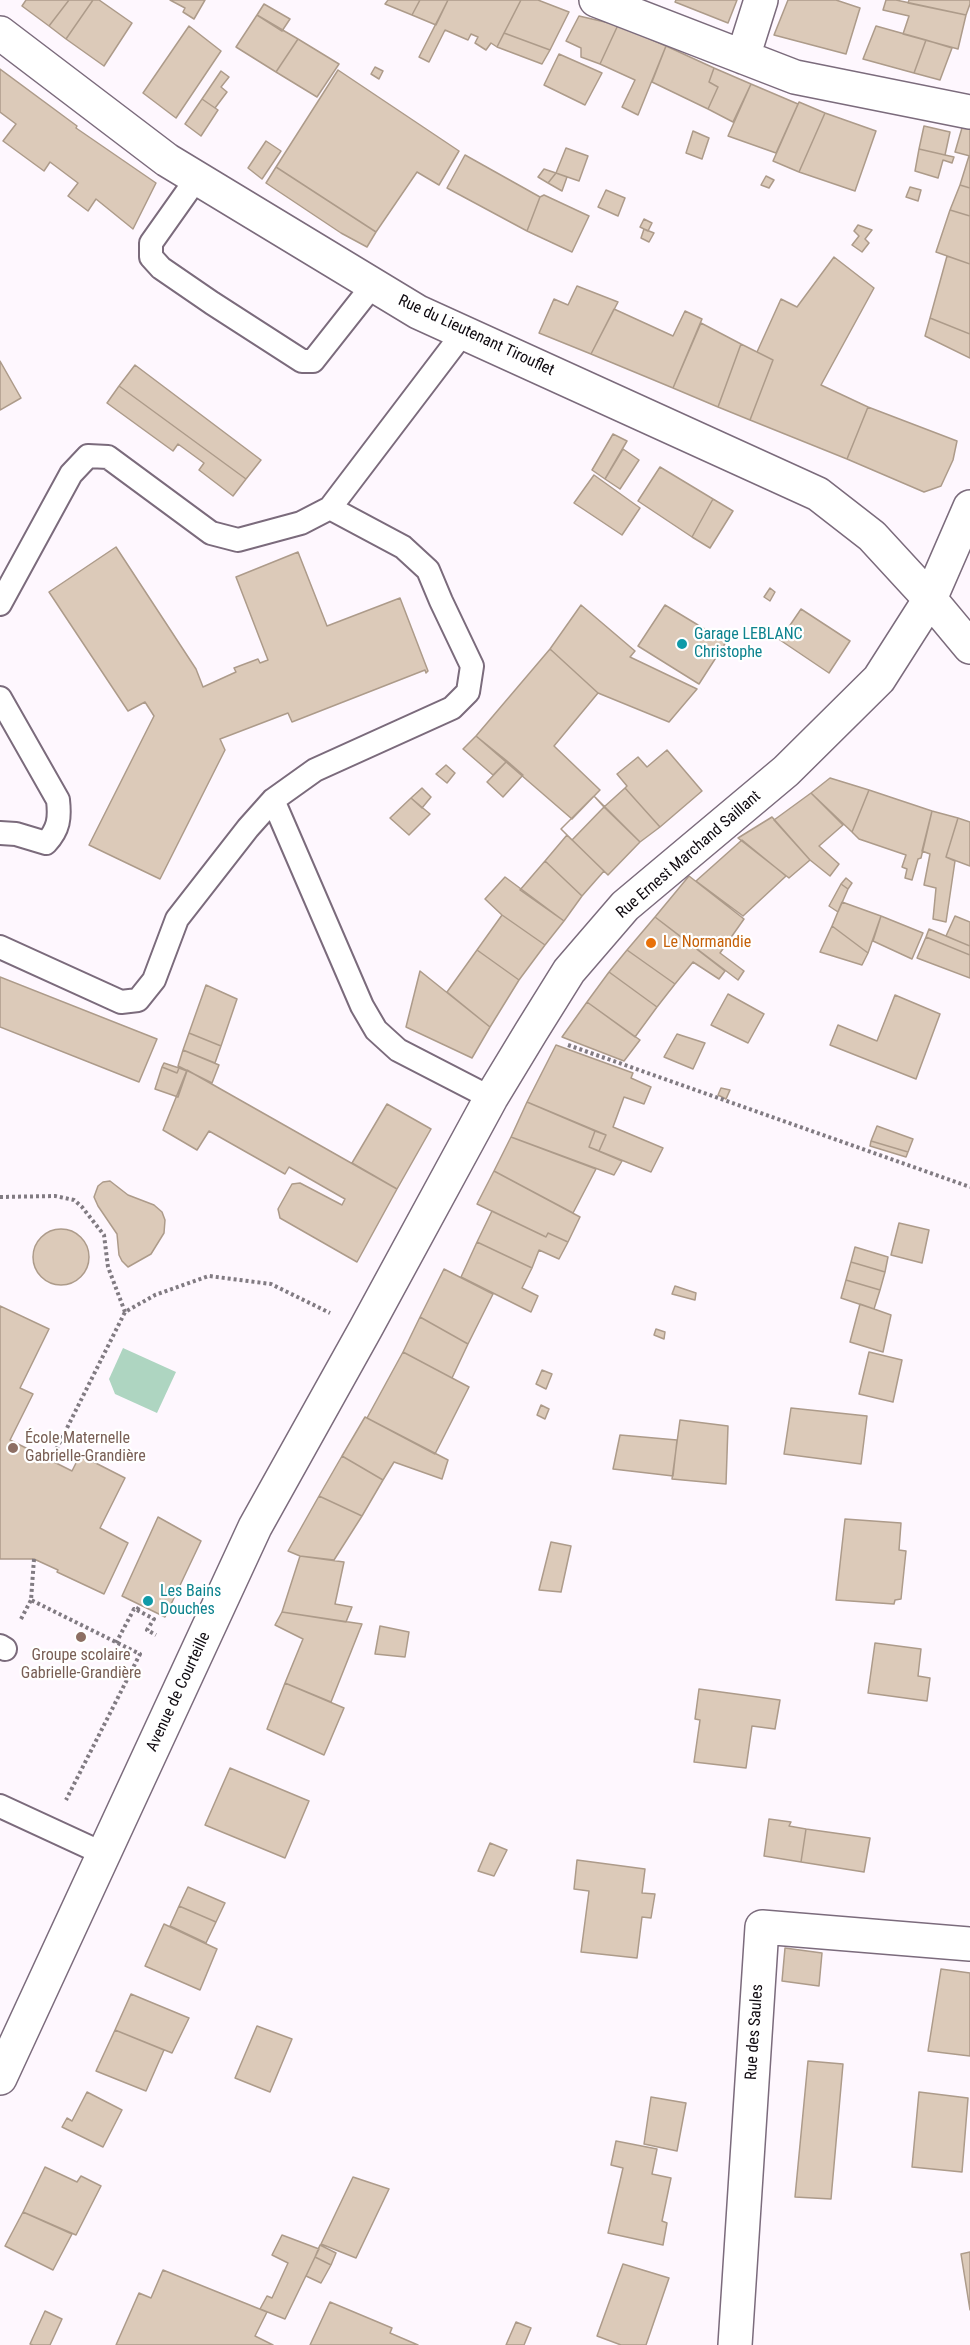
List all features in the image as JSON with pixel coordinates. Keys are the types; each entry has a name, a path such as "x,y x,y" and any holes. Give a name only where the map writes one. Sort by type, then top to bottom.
{"street":[{"path":"596,0 795,77 970,112"},
{"path":"743,57 761,0"},
{"name":"Rue du Lieutenant Tirouflet","path":"0,33 167,160 418,312 818,494 872,536 970,647"},
{"name":"Rue Ernest Marchand Saillant","path":"370,1321 491,1098 569,971 625,906 786,771 879,679 930,599 970,507"},
{"name":"Avenue de Courteille","path":"0,2078 255,1527 370,1321"},
{"name":"Rue des Saules","path":"735,2345 762,1927 970,1944"}],"lane":[{"path":"197,178 151,243 150,257 161,268 302,362 313,361 373,285"},
{"path":"0,604 71,474 88,456 108,457 211,533 238,540 300,523 330,508 463,333"},
{"path":"0,947 121,1002 138,1000 154,980 177,919 248,828 273,800 315,770 452,708 468,692 472,666 428,570 403,548 330,508"},
{"path":"0,698 58,800 60,819 54,834 46,843 16,834 0,833"},
{"path":"273,800 362,1006 376,1030 398,1050 491,1098"},
{"path":"0,1806 104,1854"}],"path":[{"path":"531,1032 970,1187"},
{"path":"0,1197 56,1196 74,1200 82,1207 104,1235 108,1267 125,1312"},
{"path":"51,1460 125,1312 175,1286 209,1276 271,1284 325,1311 370,1321"},
{"path":"34,1559 31,1600 140,1654 63,1807"},
{"path":"116,1643 134,1609 137,1610 140,1605"},
{"path":"137,1610 153,1619 147,1630 156,1635"}],"green space":[{"path":"123,1348 176,1372 157,1413 115,1394 109,1379"}],"building":[{"path":"26,0 69,0 49,26 22,6"},
{"path":"69,0 93,0 66,39 49,26"},
{"path":"93,0 99,0 132,23 104,66 66,39"},
{"path":"170,0 205,0 194,19 183,12 185,8"},
{"path":"388,0 420,0 412,15 385,4"},
{"path":"420,0 448,0 436,25 412,15"},
{"path":"448,0 521,0 497,47 491,43 486,50 475,43 478,37 471,34 468,40 445,30 429,62 419,57"},
{"path":"521,0 538,0 569,12 550,50 504,33"},
{"path":"676,0 737,0 728,23 675,2"},
{"path":"788,0 836,0 860,8 846,54 774,35"},
{"path":"886,0 896,0 966,15 958,49 903,34 909,16 883,10"},
{"path":"909,0 970,0 970,4 966,15 908,3"},
{"path":"264,4 290,19 282,31 257,15"},
{"path":"257,15 298,39 276,72 236,47"},
{"path":"579,16 618,25 600,64 581,57 581,48 566,41"},
{"path":"618,25 666,46 638,115 622,107 635,80 600,64"},
{"path":"189,26 221,51 176,118 143,93"},
{"path":"876,26 926,40 914,73 863,59"},
{"path":"504,33 550,50 542,64 497,47"},
{"path":"298,39 339,64 317,97 276,72"},
{"path":"926,40 952,48 940,80 914,73"},
{"path":"666,46 714,68 709,82 718,87 708,109 652,82"},
{"path":"559,54 602,73 585,105 544,85"},
{"path":"375,67 383,71 379,79 371,74"},
{"path":"714,68 751,84 733,122 708,109 718,87 709,82"},
{"path":"0,69 77,126 76,128 156,183 133,229 96,199 88,211 68,196 78,183 50,162 44,171 3,141 16,124 0,112"},
{"path":"338,70 459,151 439,185 417,172 376,232 276,167"},
{"path":"221,71 229,77 221,87 227,92 215,108 202,99"},
{"path":"751,84 798,104 776,153 728,136"},
{"path":"202,99 218,110 201,136 185,124"},
{"path":"799,102 825,113 799,172 773,161"},
{"path":"825,113 876,131 855,191 799,172"},
{"path":"964,121 970,122 970,156 955,152"},
{"path":"924,126 950,132 945,155 919,149"},
{"path":"693,131 709,138 702,159 686,153"},
{"path":"266,141 281,151 262,179 248,168"},
{"path":"566,148 588,156 579,181 556,173"},
{"path":"919,149 954,157 952,163 943,160 938,178 915,171"},
{"path":"465,155 540,197 527,231 447,188"},
{"path":"970,156 970,188 960,185"},
{"path":"276,167 376,232 367,247 341,233 266,183"},
{"path":"544,169 556,173 548,183 538,177"},
{"path":"556,173 567,177 562,191 548,183"},
{"path":"766,176 774,180 769,188 761,185"},
{"path":"960,185 970,188 970,216 950,210"},
{"path":"910,187 921,190 918,201 906,197"},
{"path":"606,190 625,198 618,216 598,207"},
{"path":"544,195 589,216 572,252 527,231 540,197"},
{"path":"950,210 970,216 970,264 936,252"},
{"path":"644,219 652,223 648,231 640,227"},
{"path":"858,225 872,230 865,239 869,243 862,252 852,245 859,236 854,231"},
{"path":"644,229 654,233 649,242 641,238"},
{"path":"947,256 970,264 970,334 930,318"},
{"path":"834,257 874,288 821,385 868,407 847,459 750,420 773,360 757,352 781,299 797,307"},
{"path":"577,286 618,302 591,354 539,333 554,299 568,305"},
{"path":"614,309 673,336 685,311 702,319 673,388 591,354"},
{"path":"930,318 970,334 970,358 925,336"},
{"path":"701,323 741,344 718,407 673,388"},
{"path":"741,344 773,360 750,420 718,407"},
{"path":"0,361 21,398 0,410"},
{"path":"135,365 261,460 246,479 119,386"},
{"path":"119,386 246,479 233,496 199,470 204,463 178,444 173,451 107,403"},
{"path":"868,407 957,441 953,460 941,486 924,492 847,459"},
{"path":"613,434 627,441 605,479 592,470"},
{"path":"623,449 639,460 620,489 605,479"},
{"path":"660,467 713,499 692,537 638,501"},
{"path":"594,475 640,508 622,535 574,503"},
{"path":"713,499 733,511 710,548 692,537"},
{"path":"116,547 196,669 203,687 236,672 234,668 258,659 260,663 268,660 236,577 298,552 327,626 400,598 428,671 426,673 425,670 292,722 288,713 220,739 225,750 160,879 89,845 154,716 145,702 128,711 49,592"},
{"path":"770,588 775,592 770,601 764,597"},
{"name":"Garage LEBLANC Christophe","path":"581,605 635,651 630,657 697,689 669,722 598,693 550,649"},
{"name":"Garage LEBLANC Christophe","path":"665,605 726,642 699,684 638,646"},
{"path":"801,609 850,641 829,673 780,640"},
{"path":"550,649 598,693 554,746 600,790 572,819 476,736"},
{"path":"476,736 507,761 493,775 463,749"},
{"path":"667,750 702,791 660,827 625,788 627,786 617,774 638,757 647,767"},
{"path":"507,761 523,775 503,797 487,782"},
{"path":"446,765 455,773 447,783 436,774"},
{"path":"830,778 869,790 852,832 811,793"},
{"path":"422,788 431,797 422,808 411,798"},
{"path":"625,788 660,827 640,842 604,807"},
{"path":"869,790 932,811 921,858 918,859 912,880 905,878 907,869 902,867 906,855 859,839 852,832"},
{"path":"811,793 843,825 819,846 839,864 830,876 810,860 774,820"},
{"path":"594,796 640,842 608,875 561,829"},
{"path":"594,796 604,807 572,840 561,829"},
{"path":"411,798 430,814 409,835 390,818"},
{"path":"932,811 958,818 946,857 955,861 946,922 933,919 936,888 924,885 930,854 922,851"},
{"path":"772,817 810,860 789,878 738,838"},
{"path":"958,818 970,822 970,866 946,857"},
{"path":"567,835 604,871 582,896 545,861"},
{"path":"742,840 786,876 743,916 696,881"},
{"path":"545,861 582,896 564,921 520,890"},
{"path":"689,876 744,919 720,953 744,971 738,980 655,917"},
{"path":"505,877 564,921 545,945 502,915 485,899"},
{"path":"846,878 852,883 848,889 841,884"},
{"path":"841,884 848,889 838,912 829,906"},
{"path":"842,902 881,916 868,953 832,926"},
{"path":"502,915 545,945 519,980 477,950"},
{"path":"881,916 923,933 912,959 873,941"},
{"path":"955,916 970,922 970,946 946,936"},
{"path":"655,917 725,971 719,979 693,962 675,984 627,950"},
{"path":"832,926 868,953 862,965 820,952"},
{"path":"929,929 970,946 970,955 926,937"},
{"path":"926,937 970,955 970,978 917,958"},
{"path":"477,950 519,980 490,1027 447,992"},
{"path":"627,950 675,984 657,1007 609,972"},
{"path":"420,971 490,1027 472,1058 406,1027"},
{"path":"609,972 657,1007 635,1037 587,1002"},
{"path":"0,977 157,1039 139,1082 0,1027"},
{"path":"206,985 237,999 221,1046 189,1033"},
{"path":"728,994 764,1014 748,1043 711,1025"},
{"path":"895,995 940,1014 916,1079 830,1045 838,1025 877,1041"},
{"path":"587,1002 640,1040 624,1061 562,1037"},
{"path":"189,1033 221,1046 215,1063 183,1050"},
{"path":"677,1034 705,1043 693,1069 664,1057"},
{"path":"556,1045 633,1073 631,1078 651,1087 644,1104 624,1097 613,1127 663,1148 651,1172 599,1151 606,1135 527,1102"},
{"path":"183,1050 219,1065 212,1083 178,1066"},
{"path":"164,1063 179,1068 177,1073 162,1067"},
{"path":"162,1067 177,1073 179,1068 187,1071 178,1097 155,1089"},
{"path":"187,1070 397,1189 357,1262 280,1218 278,1209 292,1184 300,1183 342,1205 345,1199 289,1167 285,1174 209,1131 197,1150 163,1130"},
{"path":"721,1088 730,1090 726,1099 718,1095"},
{"path":"527,1102 595,1131 589,1147 622,1161 614,1175 511,1137"},
{"path":"387,1104 431,1129 397,1189 352,1163"},
{"path":"877,1126 913,1139 908,1152 871,1141"},
{"path":"595,1131 606,1135 599,1151 589,1147"},
{"path":"511,1137 596,1169 573,1213 494,1171"},
{"path":"871,1141 908,1152 906,1157 870,1146"},
{"path":"494,1171 580,1217 568,1242 548,1233 546,1237 477,1204"},
{"path":"110,1181 128,1195 154,1205 162,1212 165,1220 164,1233 151,1254 128,1267 119,1255 117,1234 94,1197 98,1186"},
{"path":"492,1211 546,1237 548,1233 568,1242 559,1259 539,1250 532,1268 477,1242"},
{"path":"899,1223 929,1230 922,1263 891,1255"},
{"path":"61,1229 72,1231 81,1237 87,1246 89,1257 87,1268 81,1277 72,1283 61,1285 50,1283 41,1277 35,1268 33,1257 35,1246 41,1237 50,1231"},
{"path":"477,1242 532,1268 522,1288 538,1296 531,1312 461,1277"},
{"path":"855,1247 888,1257 885,1272 851,1262"},
{"path":"851,1262 885,1272 880,1290 846,1280"},
{"path":"444,1269 493,1294 468,1344 420,1317"},
{"path":"846,1280 880,1290 874,1309 841,1298"},
{"path":"675,1286 696,1293 695,1300 672,1294"},
{"path":"860,1304 891,1315 883,1352 850,1342"},
{"name":"École Maternelle Gabrielle-Grandière","path":"0,1306 49,1329 20,1388 33,1394 10,1440 72,1471 80,1455 125,1478 100,1528 128,1543 104,1594 34,1559 0,1559"},
{"path":"420,1317 468,1344 452,1378 403,1352"},
{"path":"656,1329 665,1332 664,1339 654,1335"},
{"path":"403,1352 469,1387 435,1454 367,1418"},
{"path":"869,1352 902,1360 893,1402 859,1394"},
{"path":"542,1370 552,1374 546,1389 536,1384"},
{"path":"541,1405 549,1409 545,1419 537,1415"},
{"path":"791,1408 867,1416 861,1464 784,1454"},
{"path":"365,1417 448,1460 442,1479 394,1462 383,1480 342,1456"},
{"path":"680,1420 728,1426 726,1484 672,1479"},
{"path":"620,1435 677,1440 673,1476 613,1469"},
{"path":"342,1456 383,1480 362,1516 319,1496"},
{"path":"319,1496 362,1516 334,1560 300,1556 288,1551"},
{"path":"158,1517 201,1541 165,1617 122,1596"},
{"path":"845,1519 901,1523 899,1550 906,1551 901,1599 895,1600 894,1604 836,1600"},
{"path":"551,1542 571,1546 561,1592 539,1590"},
{"path":"300,1556 344,1562 335,1604 352,1607 346,1622 282,1612"},
{"path":"282,1612 362,1624 331,1702 285,1683 303,1639 275,1625"},
{"path":"380,1626 409,1632 405,1657 375,1654"},
{"path":"875,1643 921,1649 918,1676 930,1678 927,1701 868,1693"},
{"path":"285,1683 344,1708 324,1755 267,1729"},
{"path":"699,1689 780,1700 775,1729 752,1726 746,1768 694,1762 700,1720 695,1719"},
{"path":"230,1768 309,1801 285,1858 205,1825"},
{"path":"769,1819 791,1822 789,1826 806,1829 801,1862 764,1856"},
{"path":"806,1829 870,1838 864,1872 801,1862"},
{"path":"490,1843 507,1850 494,1876 478,1871"},
{"path":"577,1860 645,1869 642,1893 655,1894 651,1918 642,1917 637,1958 581,1952 589,1891 574,1889"},
{"path":"188,1887 225,1903 216,1922 179,1906"},
{"path":"179,1906 216,1922 206,1943 170,1926"},
{"path":"164,1924 217,1949 200,1990 145,1966"},
{"path":"785,1948 822,1953 819,1986 782,1981"},
{"path":"941,1969 970,1973 970,2056 928,2051"},
{"path":"131,1994 189,2018 172,2053 115,2030"},
{"path":"257,2026 292,2039 270,2092 235,2078"},
{"path":"115,2030 164,2050 146,2091 96,2071"},
{"path":"808,2061 843,2064 831,2199 795,2197"},
{"path":"87,2092 122,2110 103,2147 62,2127 67,2118 72,2121"},
{"path":"919,2092 968,2098 962,2172 912,2167"},
{"path":"651,2097 686,2103 677,2151 644,2144"},
{"path":"616,2141 657,2149 652,2174 671,2178 662,2221 667,2223 663,2245 608,2233 623,2168 611,2165"},
{"path":"45,2167 77,2182 81,2176 101,2186 76,2235 23,2212"},
{"path":"353,2177 389,2189 356,2258 321,2244"},
{"path":"23,2212 72,2234 53,2270 5,2246"},
{"path":"282,2235 319,2249 285,2319 260,2309 267,2296 272,2298 288,2263 272,2255"},
{"path":"320,2245 336,2253 331,2265 315,2257"},
{"path":"970,2252 970,2310 961,2254"},
{"path":"315,2257 331,2265 321,2283 306,2276"},
{"path":"623,2264 669,2278 646,2345 621,2345 597,2336"},
{"path":"163,2270 267,2312 255,2336 273,2345 116,2345 139,2293 151,2298"},
{"path":"330,2302 392,2328 390,2333 418,2345 310,2345"},
{"path":"45,2311 62,2319 50,2345 30,2344"},
{"path":"516,2322 531,2328 524,2345 506,2345"}],"place":[{"name":"Garage LEBLANC Christophe","path":"682,644"},
{"name":"Le Normandie","path":"651,943"},
{"name":"École Maternelle Gabrielle-Grandière","path":"13,1448"},
{"name":"Les Bains Douches","path":"148,1601"},
{"name":"Groupe scolaire Gabrielle-Grandière","path":"81,1637"}]}
